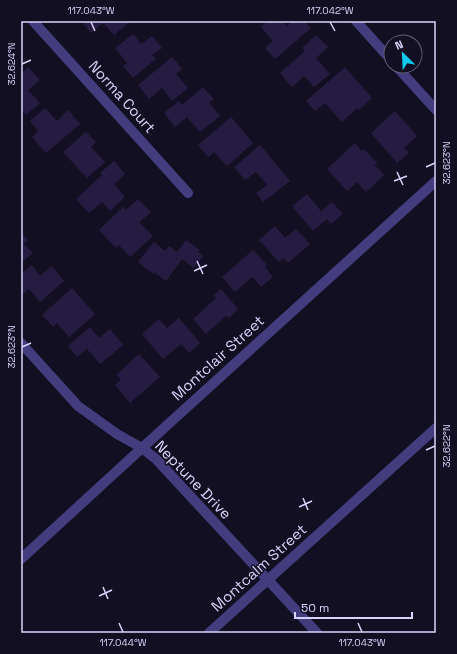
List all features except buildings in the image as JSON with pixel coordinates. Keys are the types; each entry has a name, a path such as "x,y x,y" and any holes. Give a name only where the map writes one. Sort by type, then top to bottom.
{"street":[{"name":"Norma Court","path":"34,21 188,193"},
{"path":"356,21 383,51"},
{"path":"403,74 436,110"},
{"name":"Montclair Street","path":"21,559 436,181"},
{"name":"Neptune Drive","path":"21,343 78,406 117,434 142,448 157,460 316,633"},
{"name":"Montcalm Street","path":"210,633 436,428"}]}
